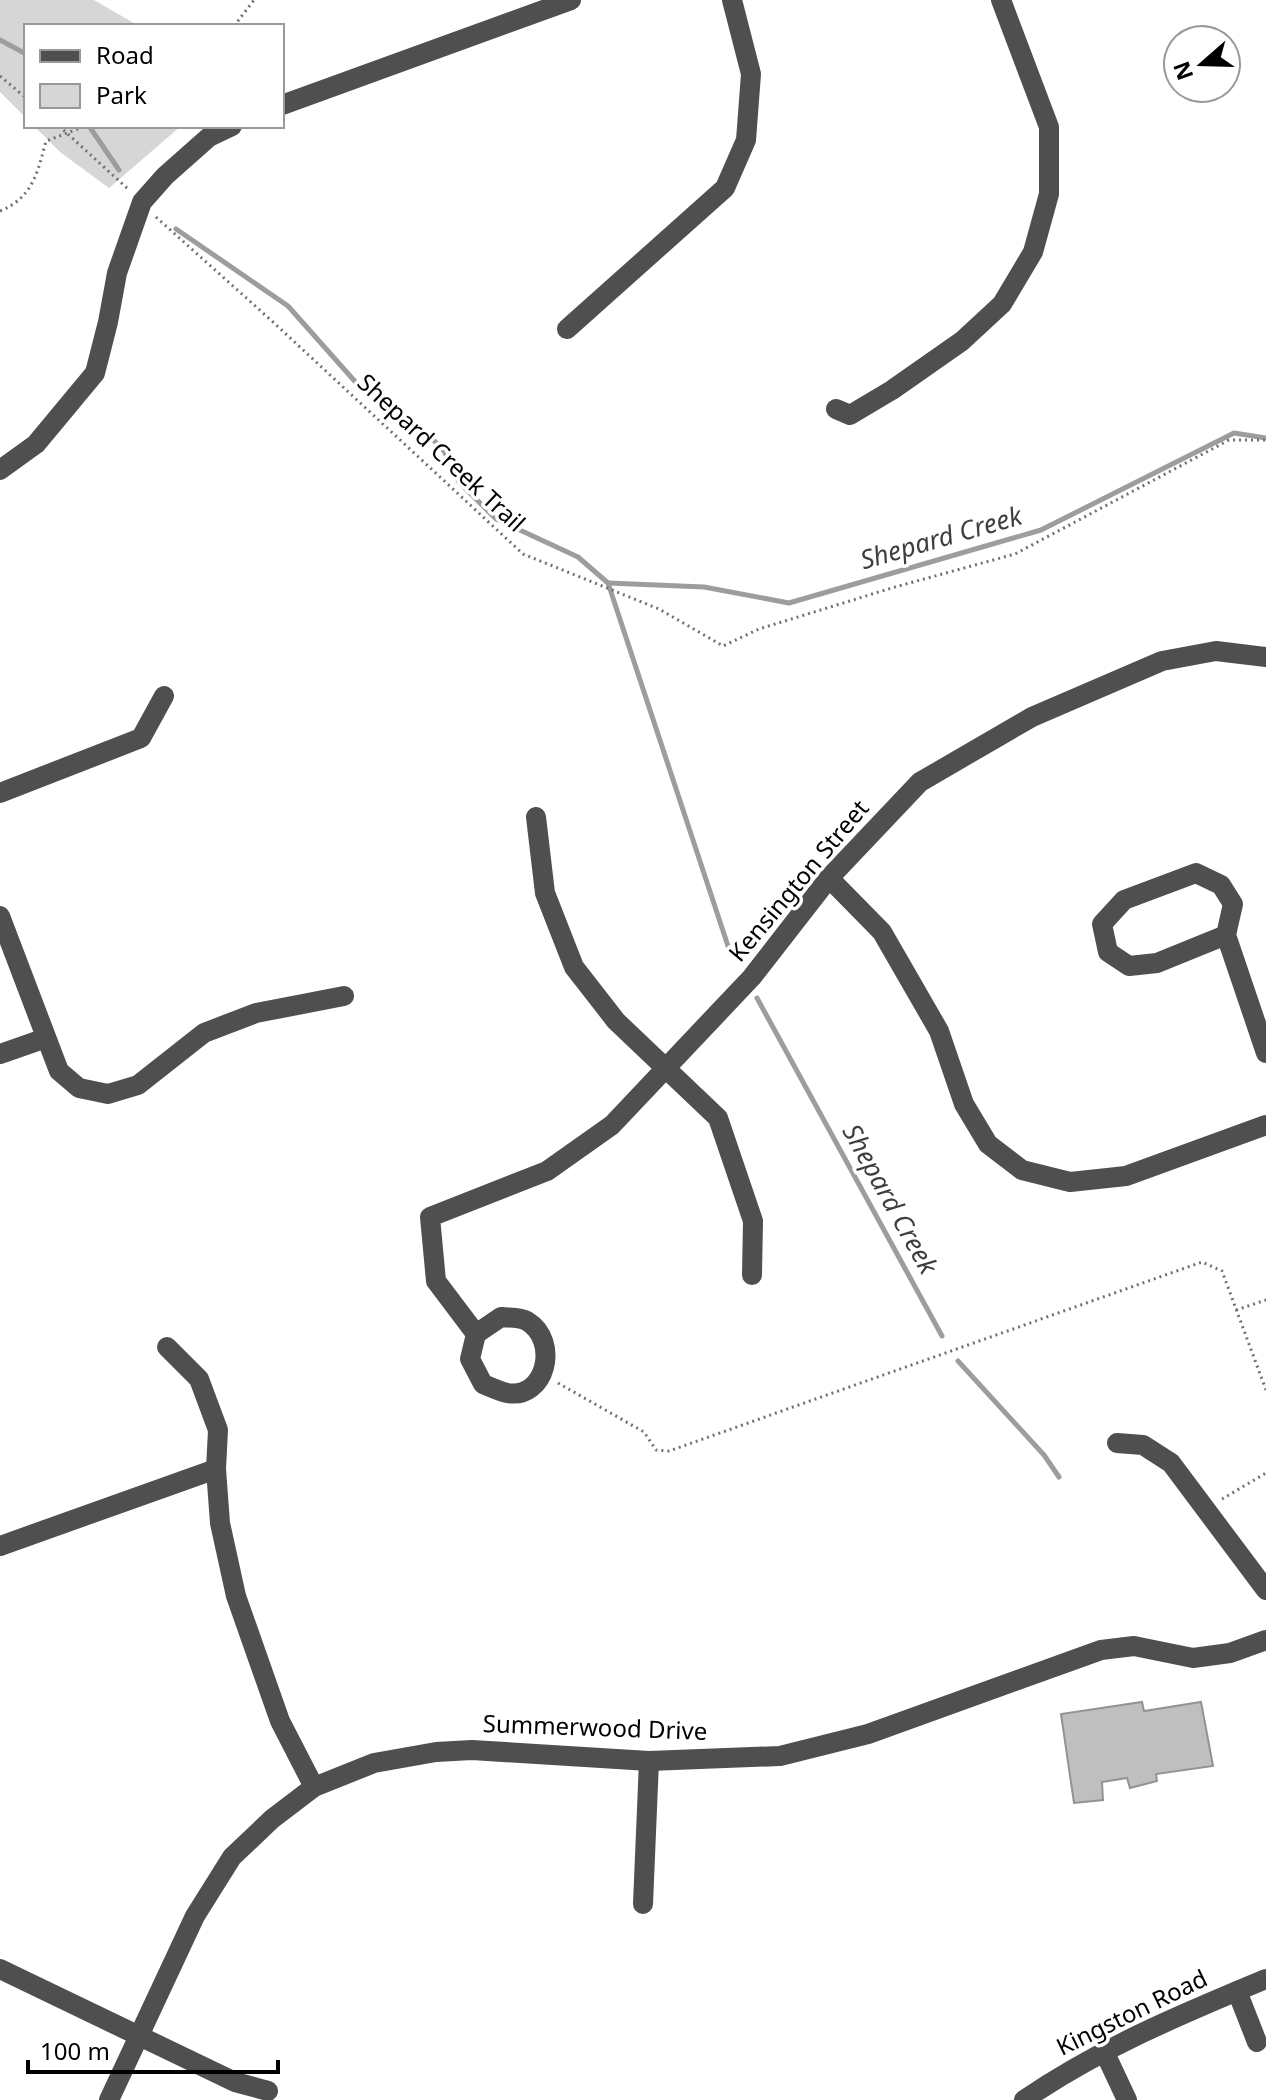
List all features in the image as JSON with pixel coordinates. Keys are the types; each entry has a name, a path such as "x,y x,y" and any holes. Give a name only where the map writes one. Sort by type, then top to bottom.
{"street":[{"path":"284,104 571,0"},
{"path":"567,329 725,188 746,140 751,74 732,0"},
{"path":"836,409 850,415 962,341 1002,304 1033,252 1049,194 1049,127 1001,0"},
{"path":"0,470 36,444 95,373 117,273 142,202 165,176 209,137 228,128"},
{"name":"Kensington Street","path":"476,1334 436,1281 430,1217 547,1171 612,1125 752,977 829,878 920,782 1032,717 1162,661 1216,651 1266,657"},
{"path":"0,793 141,738 164,696"},
{"path":"536,817 545,893 574,967 616,1021 718,1118 753,1221 752,1275"},
{"path":"1226,935 1157,963 1129,966 1108,952 1102,924 1124,900 1196,873 1221,885 1233,904 1226,935 1266,1053"},
{"path":"829,878 882,932 939,1031 964,1104 988,1144 1022,1170 1070,1182 1126,1176 1266,1125"},
{"path":"0,916 59,1071 79,1088 108,1094 138,1085 204,1033 256,1013 344,996"},
{"path":"0,1054 46,1038"},
{"path":"501,1317 526,1320 543,1337 547,1355 542,1374 530,1388 510,1394 483,1384 470,1359 476,1334 501,1317"},
{"path":"167,1347 199,1379 218,1430 216,1469 220,1523 236,1596 280,1721 314,1787"},
{"path":"1117,1443 1143,1445 1171,1463 1266,1590"},
{"path":"0,1546 216,1469"},
{"name":"Summerwood Drive","path":"109,2100 195,1916 232,1857 272,1819 314,1787 374,1763 420,1753 472,1750 649,1761 780,1756 868,1734 1101,1650 1134,1646 1193,1658 1230,1653 1266,1640"},
{"path":"643,1904 649,1761"},
{"path":"0,1969 235,2082 268,2091"},
{"name":"Kingston Road","path":"1024,2100 1104,2051 1266,1979"},
{"path":"1237,1991 1257,2042"},
{"path":"1104,2051 1127,2100"}],"path":[{"path":"236,24 254,0"},
{"path":"0,76 24,96"},
{"name":"Shepard Creek Trail","path":"61,128 523,554 659,609 723,646 774,624 1015,554 1229,440 1266,440"},
{"path":"0,211 9,207 35,182 46,141 79,128"},
{"path":"542,1374 644,1432 656,1450 669,1451 1202,1262 1222,1271 1266,1388"},
{"path":"1236,1310 1266,1300"},
{"path":"1205,1509 1266,1473"}],"green space":[{"path":"0,0 94,0 136,24 24,24 24,116 0,92"},
{"path":"36,128 179,128 109,188 60,152"}],"building":[{"path":"1142,1702 1144,1711 1201,1702 1213,1766 1156,1774 1157,1781 1130,1788 1127,1778 1102,1782 1103,1800 1074,1803 1061,1714"}],"waterway":[{"name":"Shepard Creek","path":"0,40 24,53"},
{"name":"Shepard Creek","path":"90,128 119,170"},
{"name":"Shepard Creek","path":"176,229 288,306 359,386 423,429 444,451 459,482 496,519 578,557 608,583 730,952"},
{"name":"Shepard Creek","path":"608,583 704,587 789,603 1041,530 1234,433 1266,438"},
{"name":"Shepard Creek","path":"757,998 942,1336"},
{"name":"Shepard Creek","path":"958,1361 1044,1455 1059,1477"}]}
